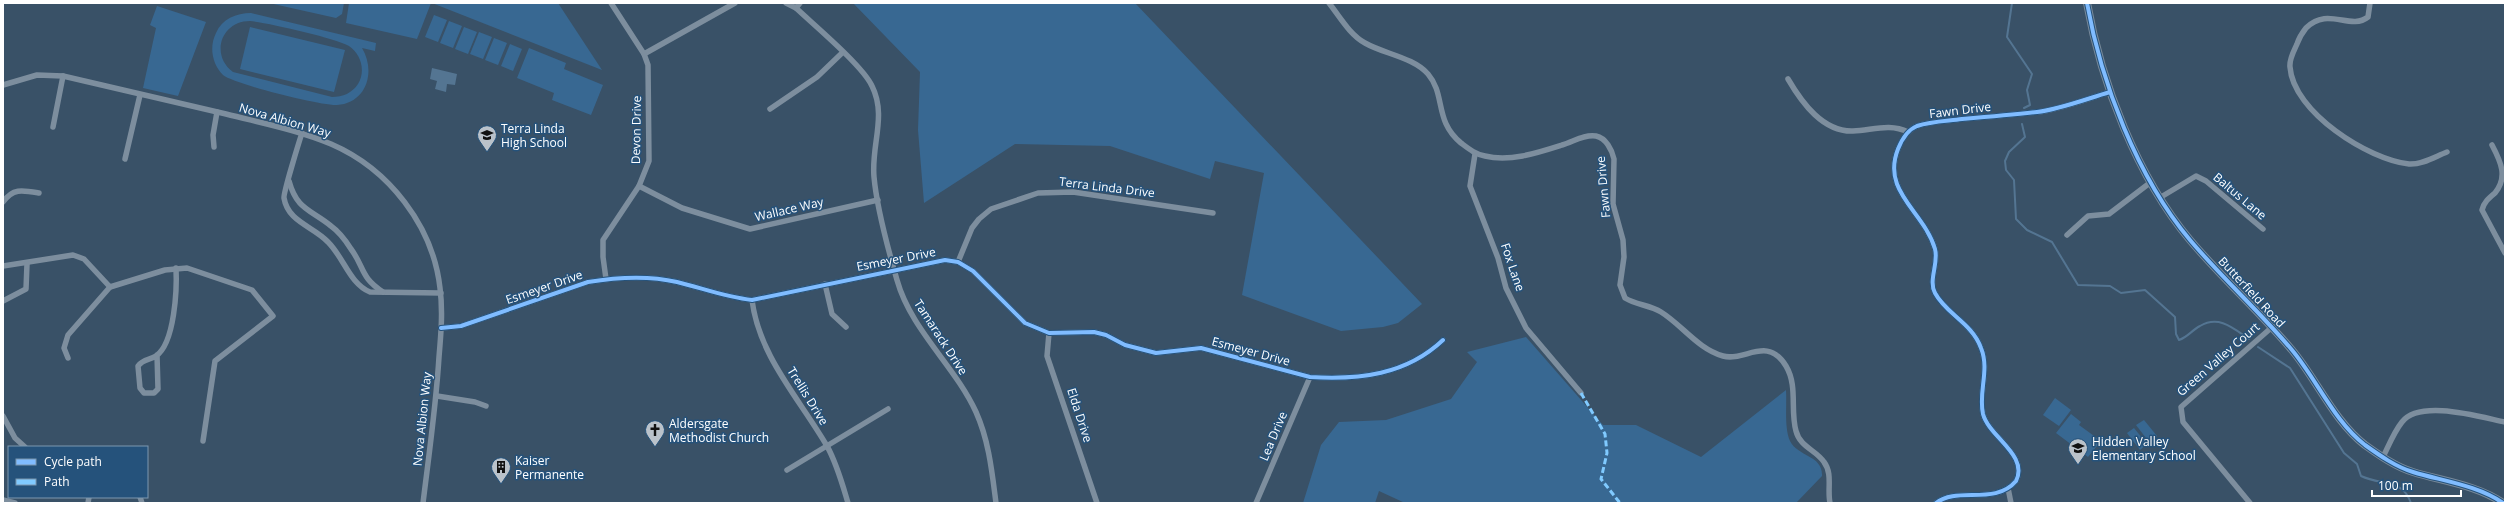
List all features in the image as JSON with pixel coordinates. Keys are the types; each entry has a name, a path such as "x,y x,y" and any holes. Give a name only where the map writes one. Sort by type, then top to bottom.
{"street":[{"name":"Devon Drive","path":"606,279 603,257 603,240 639,186 649,161 648,65 644,54 611,3"},
{"path":"644,54 734,3"},
{"name":"Tamarack Drive","path":"786,3 798,6 866,76 878,98 879,124 873,159 878,200 894,269 910,311 976,412 988,446 996,503"},
{"name":"Fawn Drive","path":"1329,3 1354,35 1365,43 1413,64 1427,73 1435,90 1445,125 1452,135 1475,154 1495,159 1512,158 1562,145 1584,136 1597,136 1603,139 1612,152 1614,159 1613,204 1622,240 1624,257 1620,285 1625,298 1667,316 1710,351 1724,356 1764,350 1782,361 1786,367 1792,386 1795,431 1803,444 1824,462 1829,472 1830,503"},
{"name":"Butterfield Road","path":"2087,3 2092,35 2110,92 2151,182 2189,239 2296,356 2323,395 2358,439 2383,457 2406,469 2482,492 2503,503"},
{"path":"2370,3 2368,17 2362,22 2355,22 2336,17 2324,19 2307,27 2292,53 2290,66 2294,82 2308,106 2359,146 2411,164 2427,160 2447,152"},
{"path":"770,109 817,77 842,53"},
{"name":"Nova Albion Way","path":"3,86 37,75 63,76 217,112 302,133 332,144 359,159 382,178 399,196 426,238 438,272 441,293 441,328 436,396 423,503"},
{"path":"53,127 63,76"},
{"path":"1788,79 1810,110 1840,130 1899,127 1908,132 1896,154 1896,184 1906,202 1926,225 1931,237 1935,250 1936,263 1933,287 1935,294 1972,331 1981,348 1986,365 1983,413 1988,425 2012,453 2017,464 2018,477 2008,488 1981,495 1936,503"},
{"name":"Fawn Drive","path":"1908,132 1931,122 2039,112 2110,92"},
{"path":"125,159 140,95"},
{"path":"214,147 213,135 217,112"},
{"path":"302,133 284,196 287,210 328,241 341,256 360,288 370,292 441,293"},
{"path":"2492,145 2501,163 2504,175 2502,186 2484,204 2482,210 2505,253"},
{"name":"Fox Lane","path":"1475,154 1470,186 1498,258 1506,288 1526,328 1581,394"},
{"name":"Baltus Lane","path":"2161,197 2196,176 2206,181 2263,230"},
{"path":"289,181 293,197 305,210 332,226 352,249 369,283 383,292"},
{"path":"2067,235 2088,216 2109,214 2151,182"},
{"name":"Wallace Way","path":"639,186 682,208 750,229 878,200"},
{"path":"3,202 10,193 15,191 39,193"},
{"name":"Terra Linda Drive","path":"958,262 972,228 979,219 991,209 1038,193 1073,192 1213,213"},
{"path":"3,266 27,264 73,255 84,260 110,287"},
{"name":"Esmeyer Drive","path":"441,328 461,326 588,282 606,279 642,277 676,282 729,297 752,300 932,261 958,262 973,271 1025,323 1049,333 1094,332 1106,334 1125,345 1156,353 1201,348 1310,378 1365,376 1395,370 1419,360 1443,340"},
{"path":"3,301 26,289 27,264"},
{"path":"157,355 142,361 138,366 140,388 144,393 158,390 157,355 168,337 174,312 176,268"},
{"path":"68,358 64,348 68,335 110,287 176,268 187,268 252,290 272,316 216,361 203,442"},
{"path":"825,284 832,314 846,328"},
{"name":"Trellis Drive","path":"752,300 754,322 762,344 827,446 838,468 848,503"},
{"name":"Green Valley Court","path":"2250,503 2183,422 2181,406 2271,328"},
{"name":"Elda Drive","path":"1049,333 1047,356 1097,503"},
{"name":"Lea Drive","path":"1256,503 1310,378"},
{"path":"436,396 475,402 486,406"},
{"path":"787,470 888,409"},
{"path":"2383,457 2402,421 2414,412 2427,409 2505,422"},
{"path":"3,416 15,438 24,446"},
{"path":"2008,488 2011,503"},
{"path":"3,500 15,503"}],"shaded area":[{"path":"269,3 344,3 342,14 336,18"},
{"path":"349,3 431,3 417,39 346,23"},
{"path":"432,3 558,3 602,70"},
{"path":"853,3 1135,3 1422,304 1398,323 1383,327 1341,331 1242,295 1264,173 1215,161 1210,179 1110,146 1015,144 924,203 918,130 920,72"},
{"path":"157,6 206,22 178,96 143,88 156,28 150,25"},
{"path":"245,13 251,13 376,43 375,51 362,48 368,66 368,76 362,92 356,98 347,103 337,105 328,104 260,89 243,84 223,75 219,71 214,61 212,50 214,38 222,24 230,18","holes":["240,22 259,22 316,35 349,46 357,53 361,63 362,74 358,84 347,94 332,97 233,72 226,65 222,57 222,40 226,33"]},
{"path":"434,15 447,20 438,42 425,37"},
{"path":"449,21 462,26 453,48 440,43"},
{"path":"250,27 345,50 334,92 240,69"},
{"path":"464,27 477,32 468,54 455,49"},
{"path":"479,32 492,37 483,59 470,54"},
{"path":"494,38 507,43 498,65 485,60"},
{"path":"510,44 522,49 513,71 501,66"},
{"path":"529,48 566,63 564,69 603,85 591,115 552,100 554,93 517,78"},
{"path":"432,68 457,74 455,85 447,84 446,92 435,89 437,81 430,79"},
{"path":"1526,337 1603,425 1636,425 1701,457 1786,390 1786,423 1790,441 1799,450 1819,464 1822,476 1796,503 1405,503 1379,491 1375,503 1303,503 1321,445 1339,422 1386,420 1451,399 1477,362 1467,352"},
{"path":"2055,398 2071,410 2059,426 2043,415"},
{"path":"2071,414 2081,422 2079,425 2101,441 2088,457 2056,433"},
{"path":"2144,420 2157,436 2149,442 2136,425"},
{"path":"2134,428 2147,444 2140,450 2127,433"}],"waterway":[{"path":"2012,3 2007,37 2032,74 2027,90 2030,105 2024,108"},
{"path":"2022,124 2025,137 2009,152 2005,161 2006,170 2014,180 2016,219 2027,230 2052,242 2078,285 2110,286 2121,293 2145,290 2175,317 2176,334 2179,340 2200,326 2213,322 2226,324 2249,339"},
{"path":"2258,347 2290,368 2344,453 2357,464 2361,476 2397,486 2407,495 2411,503"}],"marked path":[{"path":"1581,393 1605,434 1607,453 1601,479 1620,503"}],"cycle path":[{"path":"2087,3 2093,33 2102,64 2124,128 2154,188 2171,215 2190,240 2292,350 2344,424 2365,445 2407,470 2471,488 2503,503"},
{"path":"1936,503 1945,498 1954,496 1998,493 2016,481 2019,472 2013,454 1993,431 1983,414 1982,398 1984,364 1981,348 1977,339 1972,332 1946,307 1933,288 1936,260 1935,249 1930,236 1899,190 1895,177 1894,164 1898,149 1905,135 1910,130 1922,124 1939,121 2046,111 2110,92"},
{"path":"441,328 461,326 588,282 599,280 621,278 655,278 677,282 723,295 752,300 945,260 958,262 973,271 1025,323 1049,333 1094,332 1106,335 1125,345 1156,353 1201,348 1310,377 1328,378 1364,376 1398,368 1429,352 1443,340"}],"place":[{"name":"Terra Linda High School","path":"487,152"},
{"name":"Aldersgate Methodist Church","path":"655,447"},
{"name":"Hidden Valley Elementary School","path":"2078,465"},
{"name":"Kaiser Permanente","path":"501,484"}]}
